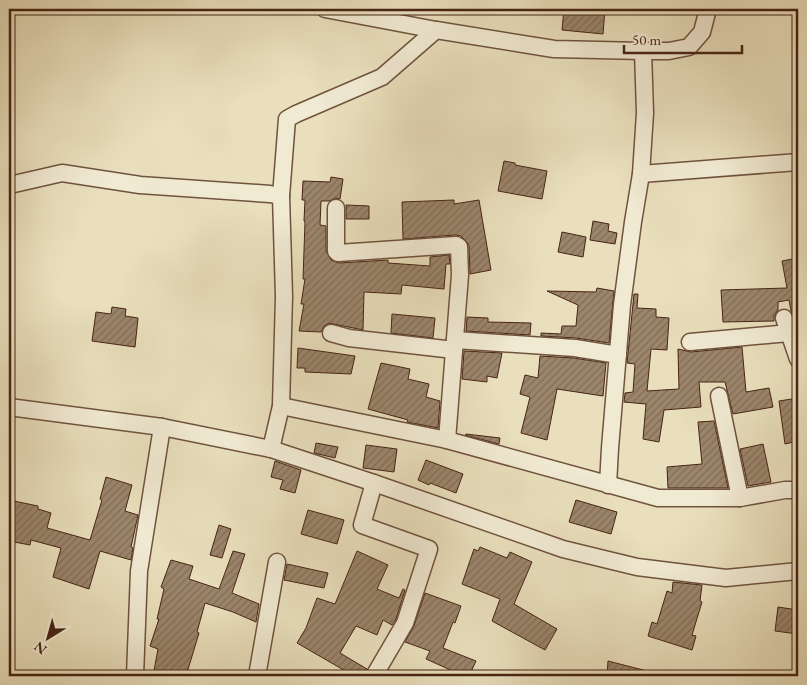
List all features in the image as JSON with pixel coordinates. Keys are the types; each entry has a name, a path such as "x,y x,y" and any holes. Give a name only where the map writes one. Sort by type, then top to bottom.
{"street":[{"path":"325,9 436,30 554,49 643,51 669,51 689,47 702,32 708,9"},
{"path":"271,449 281,406 284,296 281,196 286,120 382,77 436,30"},
{"path":"608,485 628,258 641,174 645,113 643,51"},
{"path":"641,174 798,162"},
{"path":"9,183 14,184 62,173 140,185 281,196"},
{"path":"336,208 336,251 338,253 456,245 459,247 460,275 447,440"},
{"path":"690,342 787,326 798,359"},
{"path":"331,334 349,338 454,345 575,348 618,355"},
{"path":"719,396 740,498"},
{"path":"9,406 162,427 271,449 374,482 563,549 637,567 726,578 798,570"},
{"path":"281,406 447,440 658,498 740,498 785,490 798,490"},
{"path":"135,676 139,571 162,427"},
{"path":"374,482 362,525 429,549 404,623 374,676"},
{"path":"256,676 278,562"}],"building":[{"path":"564,9 605,9 603,34 562,30"},
{"path":"504,161 547,171 542,199 498,191"},
{"path":"331,177 343,179 340,199 321,201 320,225 326,226 326,251 331,260 339,263 388,260 388,263 430,266 430,257 449,255 450,264 446,264 444,289 402,285 401,294 364,292 363,330 329,323 324,326 321,332 299,331 304,304 301,304 305,279 303,279 305,200 302,200 303,181 330,182"},
{"path":"454,200 454,204 479,200 491,270 470,274 469,246 461,236 403,239 402,202"},
{"path":"346,205 369,206 369,219 346,219"},
{"path":"593,221 609,224 608,231 617,233 615,244 590,240"},
{"path":"562,232 586,237 583,257 558,252"},
{"path":"798,258 798,314 793,314 791,311 789,300 778,302 778,310 774,316 774,321 723,322 721,290 787,288 782,261"},
{"path":"597,288 614,291 609,343 576,338 541,336 541,333 561,334 562,326 576,326 578,305 547,291 596,292"},
{"path":"634,294 638,294 637,308 656,309 656,317 669,318 667,350 651,349 647,391 679,389 678,349 691,352 742,347 746,392 769,388 773,407 733,414 725,382 699,382 701,407 664,410 659,442 643,439 646,404 624,402 625,393 633,392 635,364 627,363"},
{"path":"112,307 126,309 125,316 138,318 135,347 92,341 96,312 111,314"},
{"path":"392,314 435,318 433,338 391,333"},
{"path":"467,317 488,318 488,322 531,323 530,335 466,331"},
{"path":"298,348 355,356 351,374 305,372 305,368 297,368"},
{"path":"464,351 502,353 497,378 487,376 487,382 462,379"},
{"path":"540,356 574,358 606,363 603,396 557,389 547,440 521,433 530,397 520,394 525,375 538,378"},
{"path":"381,363 410,369 408,379 429,384 426,397 440,401 438,428 407,422 408,420 368,409"},
{"path":"798,398 798,441 785,444 779,401"},
{"path":"714,421 728,488 668,488 667,467 702,464 698,422"},
{"path":"465,435 500,438 499,444"},
{"path":"316,443 338,447 335,458 314,453"},
{"path":"763,444 771,482 748,486 740,449"},
{"path":"366,445 397,449 394,472 363,468"},
{"path":"426,460 463,474 456,493 418,480"},
{"path":"275,461 301,470 295,493 280,489 283,480 271,477"},
{"path":"106,477 132,485 125,511 138,515 131,547 133,548 131,560 100,551 89,589 53,577 61,548 31,540 30,545 9,541 9,500 38,506 38,509 51,513 47,528 90,540 102,500 100,499"},
{"path":"576,500 617,512 611,534 569,522"},
{"path":"308,510 344,520 337,544 301,534"},
{"path":"219,525 231,529 222,558 210,555"},
{"path":"480,547 507,558 510,552 532,562 514,604 557,629 545,650 492,621 500,599 462,584 474,549 478,551"},
{"path":"233,551 245,554 232,593 259,604 256,622 205,603 197,632 199,633 186,676 153,676 158,649 150,646 159,619 157,619 164,589 161,587 171,560 193,566 189,579 219,589"},
{"path":"357,551 388,565 377,589 399,598 403,589 405,590 396,619 392,625 383,620 377,635 356,626 340,653 367,669 364,676 354,676 297,643 306,628 317,598 335,604"},
{"path":"287,564 328,573 324,588 284,580"},
{"path":"673,582 702,585 700,601 702,602 692,635 696,636 692,650 648,636 652,622 657,624 667,591 672,593"},
{"path":"425,593 461,606 443,648 476,661 469,676 464,676 426,659 430,651 405,642 414,626"},
{"path":"778,607 798,610 798,634 775,631"},
{"path":"608,661 651,672 650,676 607,676"}]}
